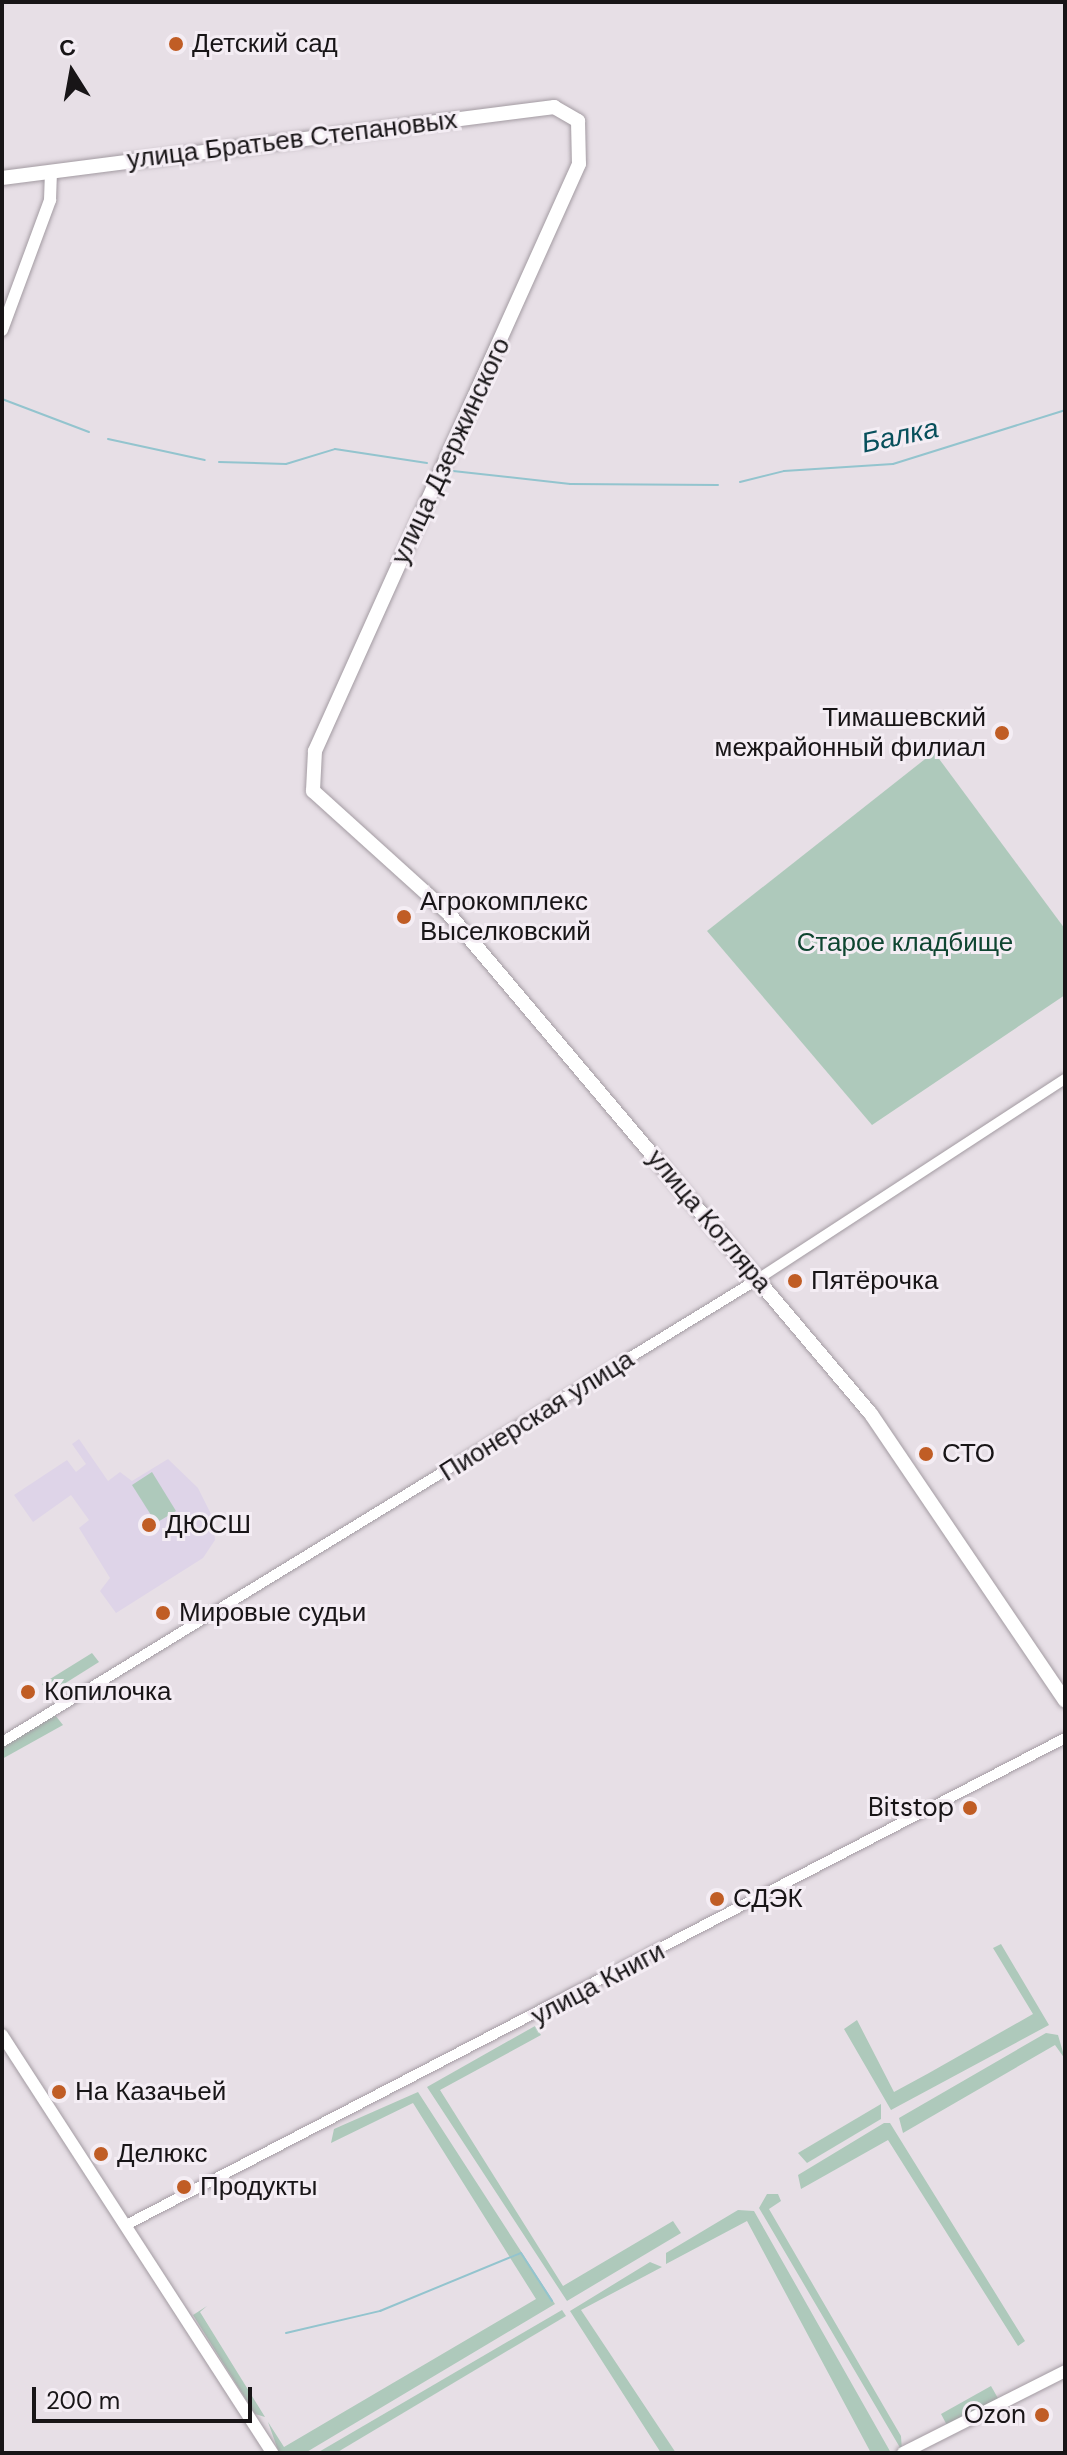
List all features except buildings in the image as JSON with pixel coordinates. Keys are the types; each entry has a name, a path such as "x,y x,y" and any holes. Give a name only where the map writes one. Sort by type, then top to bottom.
{"main road":[{"name":"улица Братьев Степановых","path":"2,178 554,107 578,121"},
{"name":"улица Дзержинского","path":"310,779 350,672 573,179 584,145 578,121"},
{"path":"2,330 50,200 51,172"},
{"name":"улица Котляра","path":"310,779 322,803 449,914 758,1279 920,1479 1065,1701"},
{"path":"2,2035 128,2224 272,2453"},
{"path":"903,2453 1065,2371"}],"street":[{"name":"Пионерская улица","path":"2,1742 758,1279 1065,1079"},
{"name":"улица Книги","path":"128,2224 1065,1738"}],"shaded area":[{"name":"ДЮСШ","path":"79,1439 108,1481 120,1472 132,1481 168,1459 198,1488 213,1518 215,1540 203,1558 116,1613 100,1591 110,1578 79,1528 89,1520 71,1495 33,1522 14,1495 67,1460 76,1472 86,1464 72,1444"}],"green space":[{"name":"Старое кладбище","path":"934,752 1065,929 1065,995 872,1125 707,931"},
{"path":"152,1472 176,1511 156,1523 132,1485"},
{"path":"92,1653 99,1662 48,1694 42,1684"},
{"path":"55,1715 63,1725 2,1759 2,1746"},
{"path":"1001,1944 1049,2025 891,2110 844,2029 857,2020 894,2092 1033,2014 993,1948"},
{"path":"535,2026 541,2035 440,2090 563,2286 673,2221 681,2233 567,2301 427,2087"},
{"path":"1046,2033 1058,2035 1065,2059 1055,2045 903,2133 899,2118"},
{"path":"418,2092 555,2304 305,2453 279,2453 268,2422 284,2447 536,2299 413,2103 331,2143 334,2129"},
{"path":"881,2104 881,2119 807,2163 798,2153"},
{"path":"884,2123 890,2123 1025,2341 1018,2346 888,2140 801,2189 798,2175"},
{"path":"767,2194 778,2194 781,2201 769,2209 901,2436 902,2451 759,2208"},
{"path":"738,2210 754,2211 891,2453 871,2453 747,2221 666,2264 666,2253"},
{"path":"650,2262 662,2267 581,2310 676,2453 661,2453 570,2311"},
{"path":"207,2306 200,2312 265,2417 255,2414 193,2315"},
{"path":"562,2310 566,2316 336,2453 317,2453"},
{"path":"991,2386 999,2400 949,2429 941,2414"}],"waterway":[{"name":"Балка","path":"2,399 89,432"},
{"name":"Балка","path":"740,482 784,471 893,464 1065,410"},
{"name":"Балка","path":"108,439 205,460"},
{"name":"Балка","path":"219,462 286,464 335,449 427,463"},
{"name":"Балка","path":"453,471 570,484 718,485"},
{"path":"286,2333 380,2311 521,2253 552,2301"}],"place":[{"name":"Детский сад","path":"176,44"},
{"name":"Тимашевский межрайонный филиал","path":"1002,733"},
{"name":"Агрокомплекс Выселковский","path":"404,917"},
{"name":"Пятёрочка","path":"795,1281"},
{"name":"СТО","path":"926,1454"},
{"name":"ДЮСШ","path":"149,1525"},
{"name":"Мировые судьи","path":"163,1613"},
{"name":"Копилочка","path":"28,1692"},
{"name":"Bitstop","path":"970,1808"},
{"name":"СДЭК","path":"717,1899"},
{"name":"На Казачьей","path":"59,2092"},
{"name":"Делюкс","path":"101,2154"},
{"name":"Продукты","path":"184,2187"},
{"name":"Ozon","path":"1042,2415"}]}
